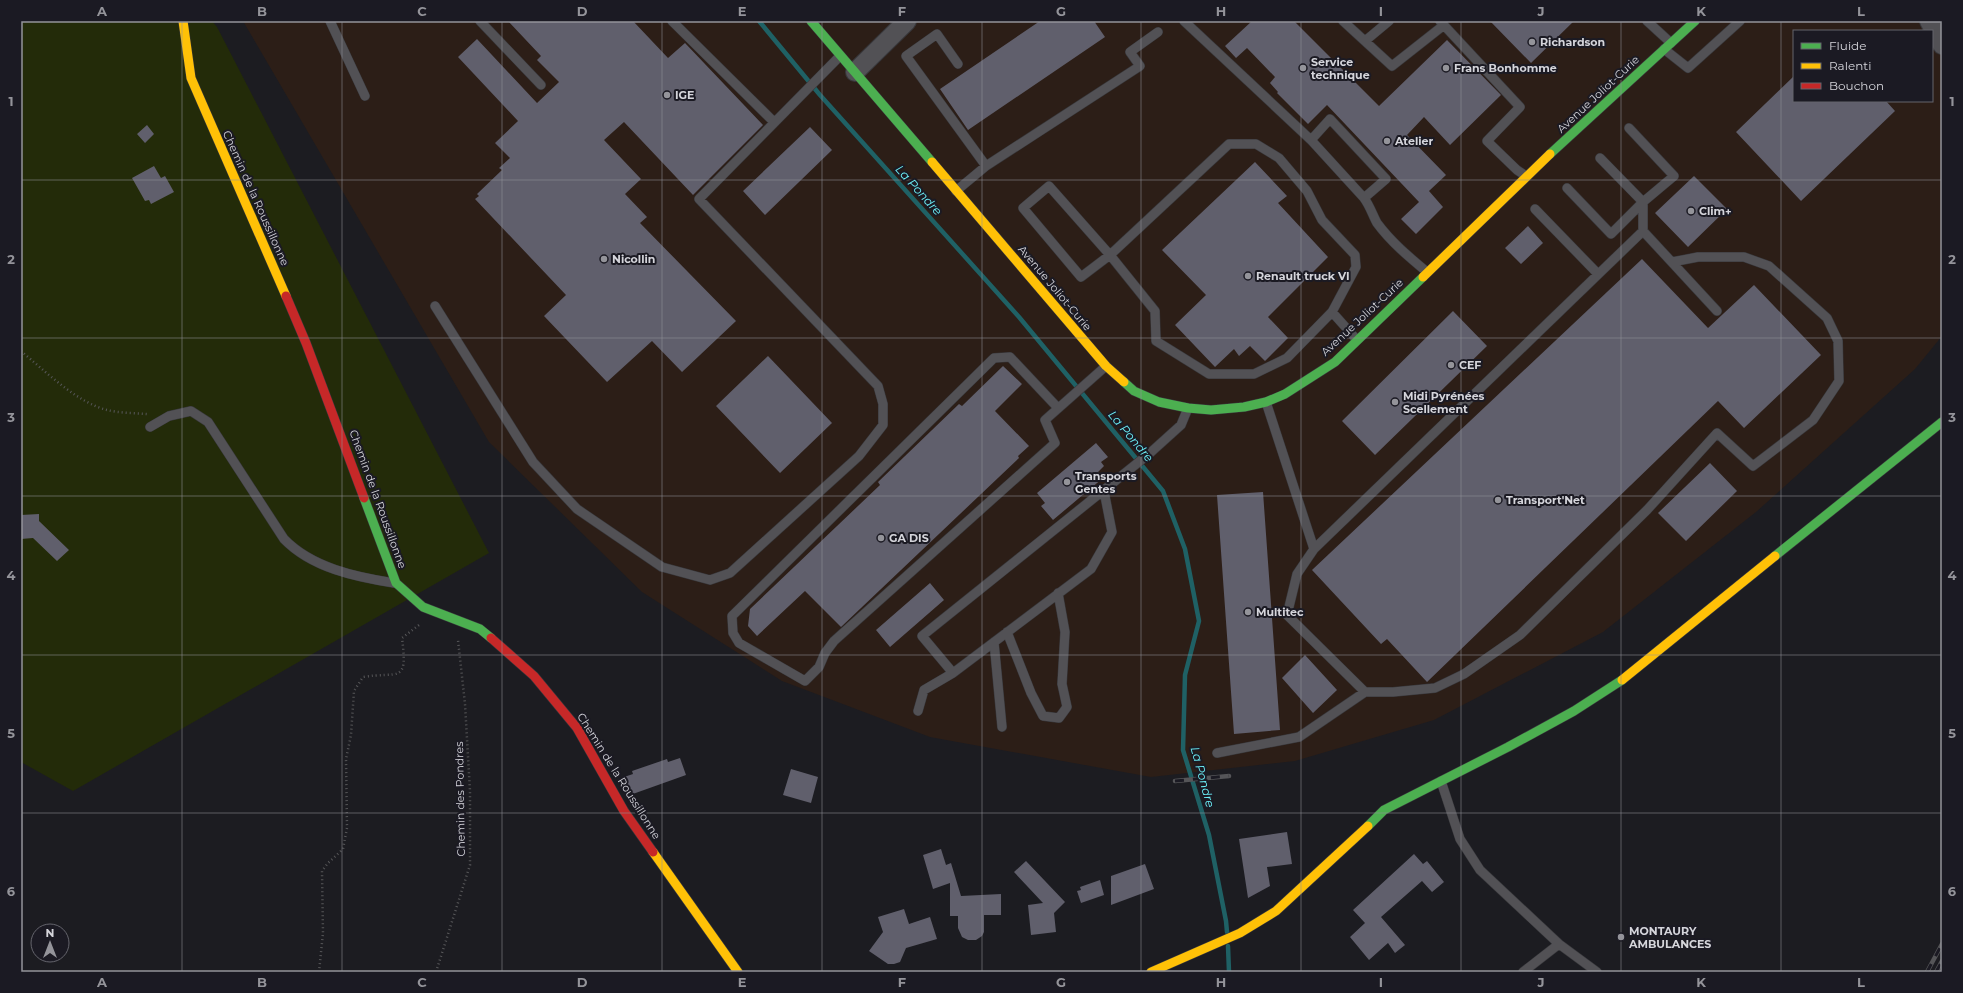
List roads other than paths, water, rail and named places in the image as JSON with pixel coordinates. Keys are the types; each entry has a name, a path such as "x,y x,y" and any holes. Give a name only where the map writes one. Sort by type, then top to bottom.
{"street":[{"name":"Chemin de la Roussillonne","path":"183,21 191,78 306,343 396,583 423,607 480,629 534,676 577,728 624,811 738,972"},
{"name":"Avenue Joliot-Curie","path":"811,21 1106,366 1134,391 1159,402 1188,408 1211,410 1244,407 1266,402 1285,394 1335,362 1526,176 1695,21"},
{"path":"855,72 907,21"},
{"path":"1929,21 1942,45"},
{"path":"1152,972 1240,933 1276,911 1384,810 1508,747 1567,715 1624,678 1942,422"}],"lane":[{"path":"330,21 365,96"},
{"path":"480,21 541,85"},
{"path":"672,21 774,122"},
{"path":"1184,21 1310,140 1364,198 1372,210 1376,222 1400,250 1427,272"},
{"path":"1343,21 1392,66 1442,23 1520,107 1486,141 1517,170 1526,176"},
{"path":"1365,41 1389,21"},
{"path":"1647,21 1688,68 1740,21"},
{"path":"956,191 986,166 1140,66 1130,52 1158,32"},
{"path":"958,64 937,34 906,56 986,166"},
{"path":"435,306 534,462 576,509 662,567 710,580 730,573 858,456 884,425 882,404 878,386 698,199 840,55"},
{"path":"1310,140 1330,119 1386,179 1364,198"},
{"path":"1567,188 1611,234 1643,202 1674,176 1629,128"},
{"path":"1110,255 1081,277 1023,208 1050,186 1110,255 1155,311 1156,341 1210,374 1254,374 1287,358 1332,312 1356,267 1355,255 1322,220 1306,191 1279,158 1256,144 1230,144 1110,255"},
{"path":"1600,158 1643,202 1643,230 1717,311"},
{"path":"1534,209 1598,274"},
{"path":"1365,692 1287,616 1297,574 1314,550 1643,230"},
{"path":"1217,753 1299,737 1365,692 1393,692 1435,688 1464,674 1520,635 1646,510 1717,433 1753,466 1812,420 1839,381 1838,341 1827,318 1770,266 1744,257 1698,257 1672,262"},
{"path":"1332,312 1357,340"},
{"path":"1058,408 1010,357 994,358 732,616 733,634 739,643 805,681 819,667 825,653 834,641 1055,443 1045,420 1106,366"},
{"path":"1266,402 1314,550"},
{"path":"953,673 922,636 1150,453 1181,425 1188,408"},
{"path":"150,427 169,416 191,411 208,422 280,533 296,552 320,564 367,578 396,583"},
{"path":"918,711 924,690 953,673 1091,569 1112,532 1104,491"},
{"path":"1007,632 1031,694 1043,716 1059,718 1067,707 1062,684 1065,632 1058,593"},
{"path":"994,642 1002,727"},
{"path":"1441,780 1460,839 1480,870 1559,944 1597,972"},
{"path":"1523,972 1559,944"}],"waterway":[{"name":"La Pondre","path":"759,21 820,95 1019,317 1163,491 1185,549 1199,621 1185,675 1183,750 1209,835 1227,932"},
{"name":"La Pondre","path":"1228,946 1229,972"}],"railway":[{"path":"1175,781 1229,776"},
{"path":"1927,972 1942,944"},
{"path":"1936,972 1942,961"}],"place":[{"name":"Richardson","path":"1532,42"},
{"name":"Service technique","path":"1303,68"},
{"name":"Frans Bonhomme","path":"1446,68"},
{"name":"IGE","path":"667,95"},
{"name":"Atelier","path":"1387,141"},
{"name":"Clim+","path":"1691,211"},
{"name":"Nicollin","path":"604,259"},
{"name":"Renault truck VI","path":"1248,276"},
{"name":"CEF","path":"1451,365"},
{"name":"Midi Pyrénées Scellement","path":"1395,402"},
{"name":"Transports Gentes","path":"1067,482"},
{"name":"Transport'Net","path":"1498,500"},
{"name":"GA DIS","path":"881,538"},
{"name":"Multitec","path":"1248,612"},
{"name":"MONTAURY AMBULANCES","path":"1621,937"}]}
